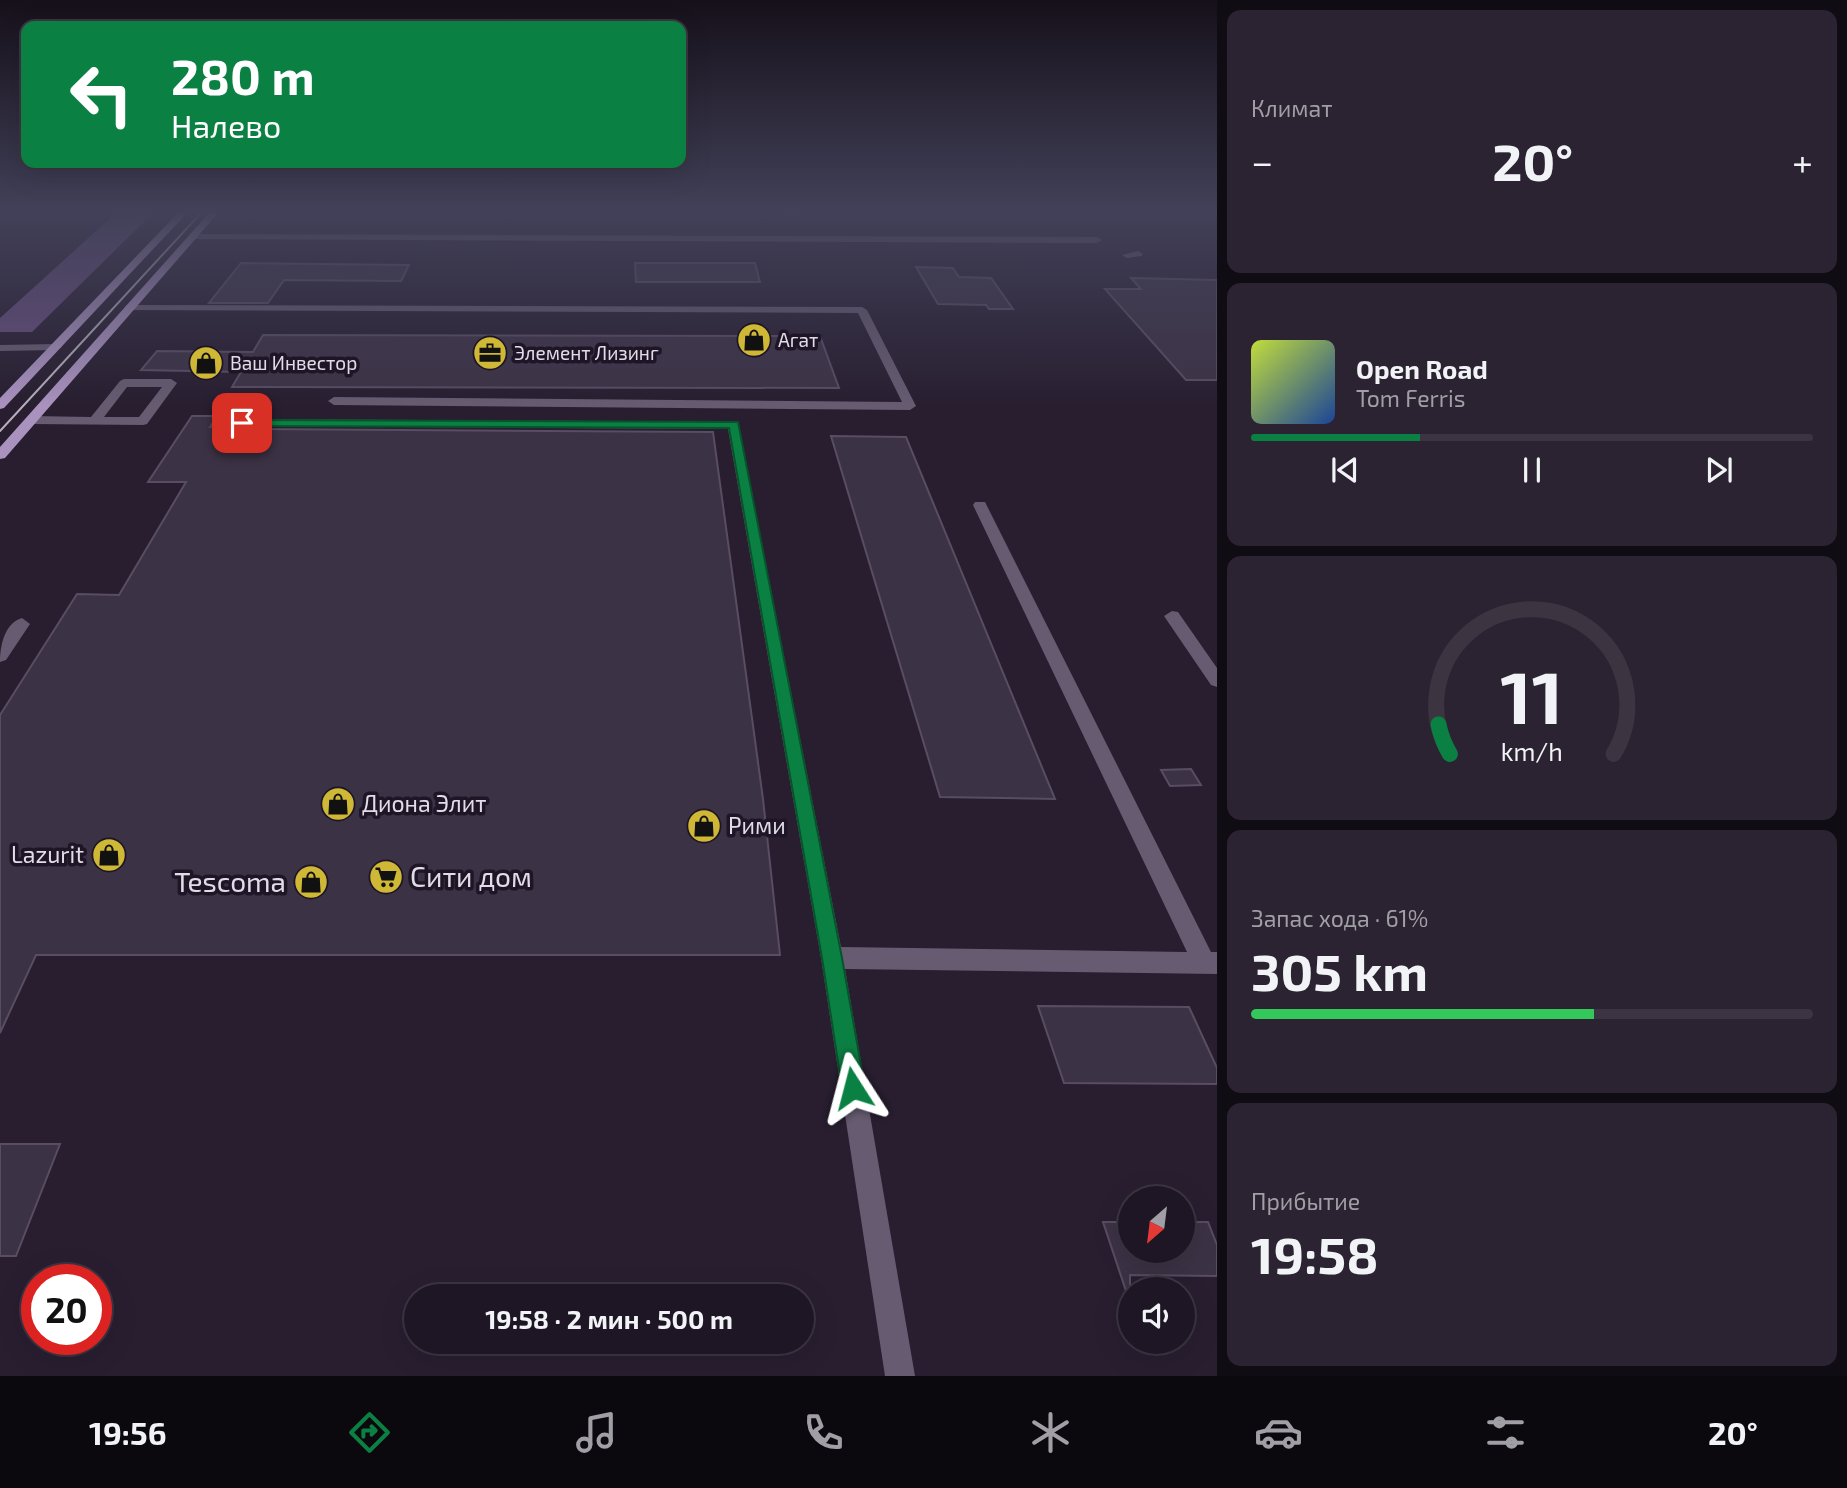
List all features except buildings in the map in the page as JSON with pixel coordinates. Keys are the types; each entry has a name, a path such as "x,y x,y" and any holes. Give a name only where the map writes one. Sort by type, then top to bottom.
{"main road":[{"path":"0,405 122,277"},
{"path":"0,455 156,277"}],"lane":[{"path":"129,308 862,310 910,406 334,401"},
{"path":"0,348 56,347"},
{"path":"31,420 143,421 171,383 124,383 95,420"},
{"path":"242,423 734,425 832,958 900,1376"},
{"path":"832,958 1210,963 980,505"},
{"path":"1172,616 1217,681"},
{"path":"0,656 22,624"}],"shaded area":[{"path":"45,277 88,277 32,332 0,332 0,318"}],"tram line":[{"path":"0,431 142,277"}],"place":[{"name":"Агат","path":"754,340"},
{"name":"Элемент Лизинг","path":"490,353"},
{"name":"Ваш Инвестор","path":"206,363"},
{"name":"Диона Элит","path":"338,804"},
{"name":"Рими","path":"704,826"},
{"name":"Lazurit","path":"109,855"},
{"name":"Сити дом","path":"386,877"},
{"name":"Tescoma","path":"311,882"}],"route":[{"path":"242,423 734,425 832,958 853,1088"}]}
